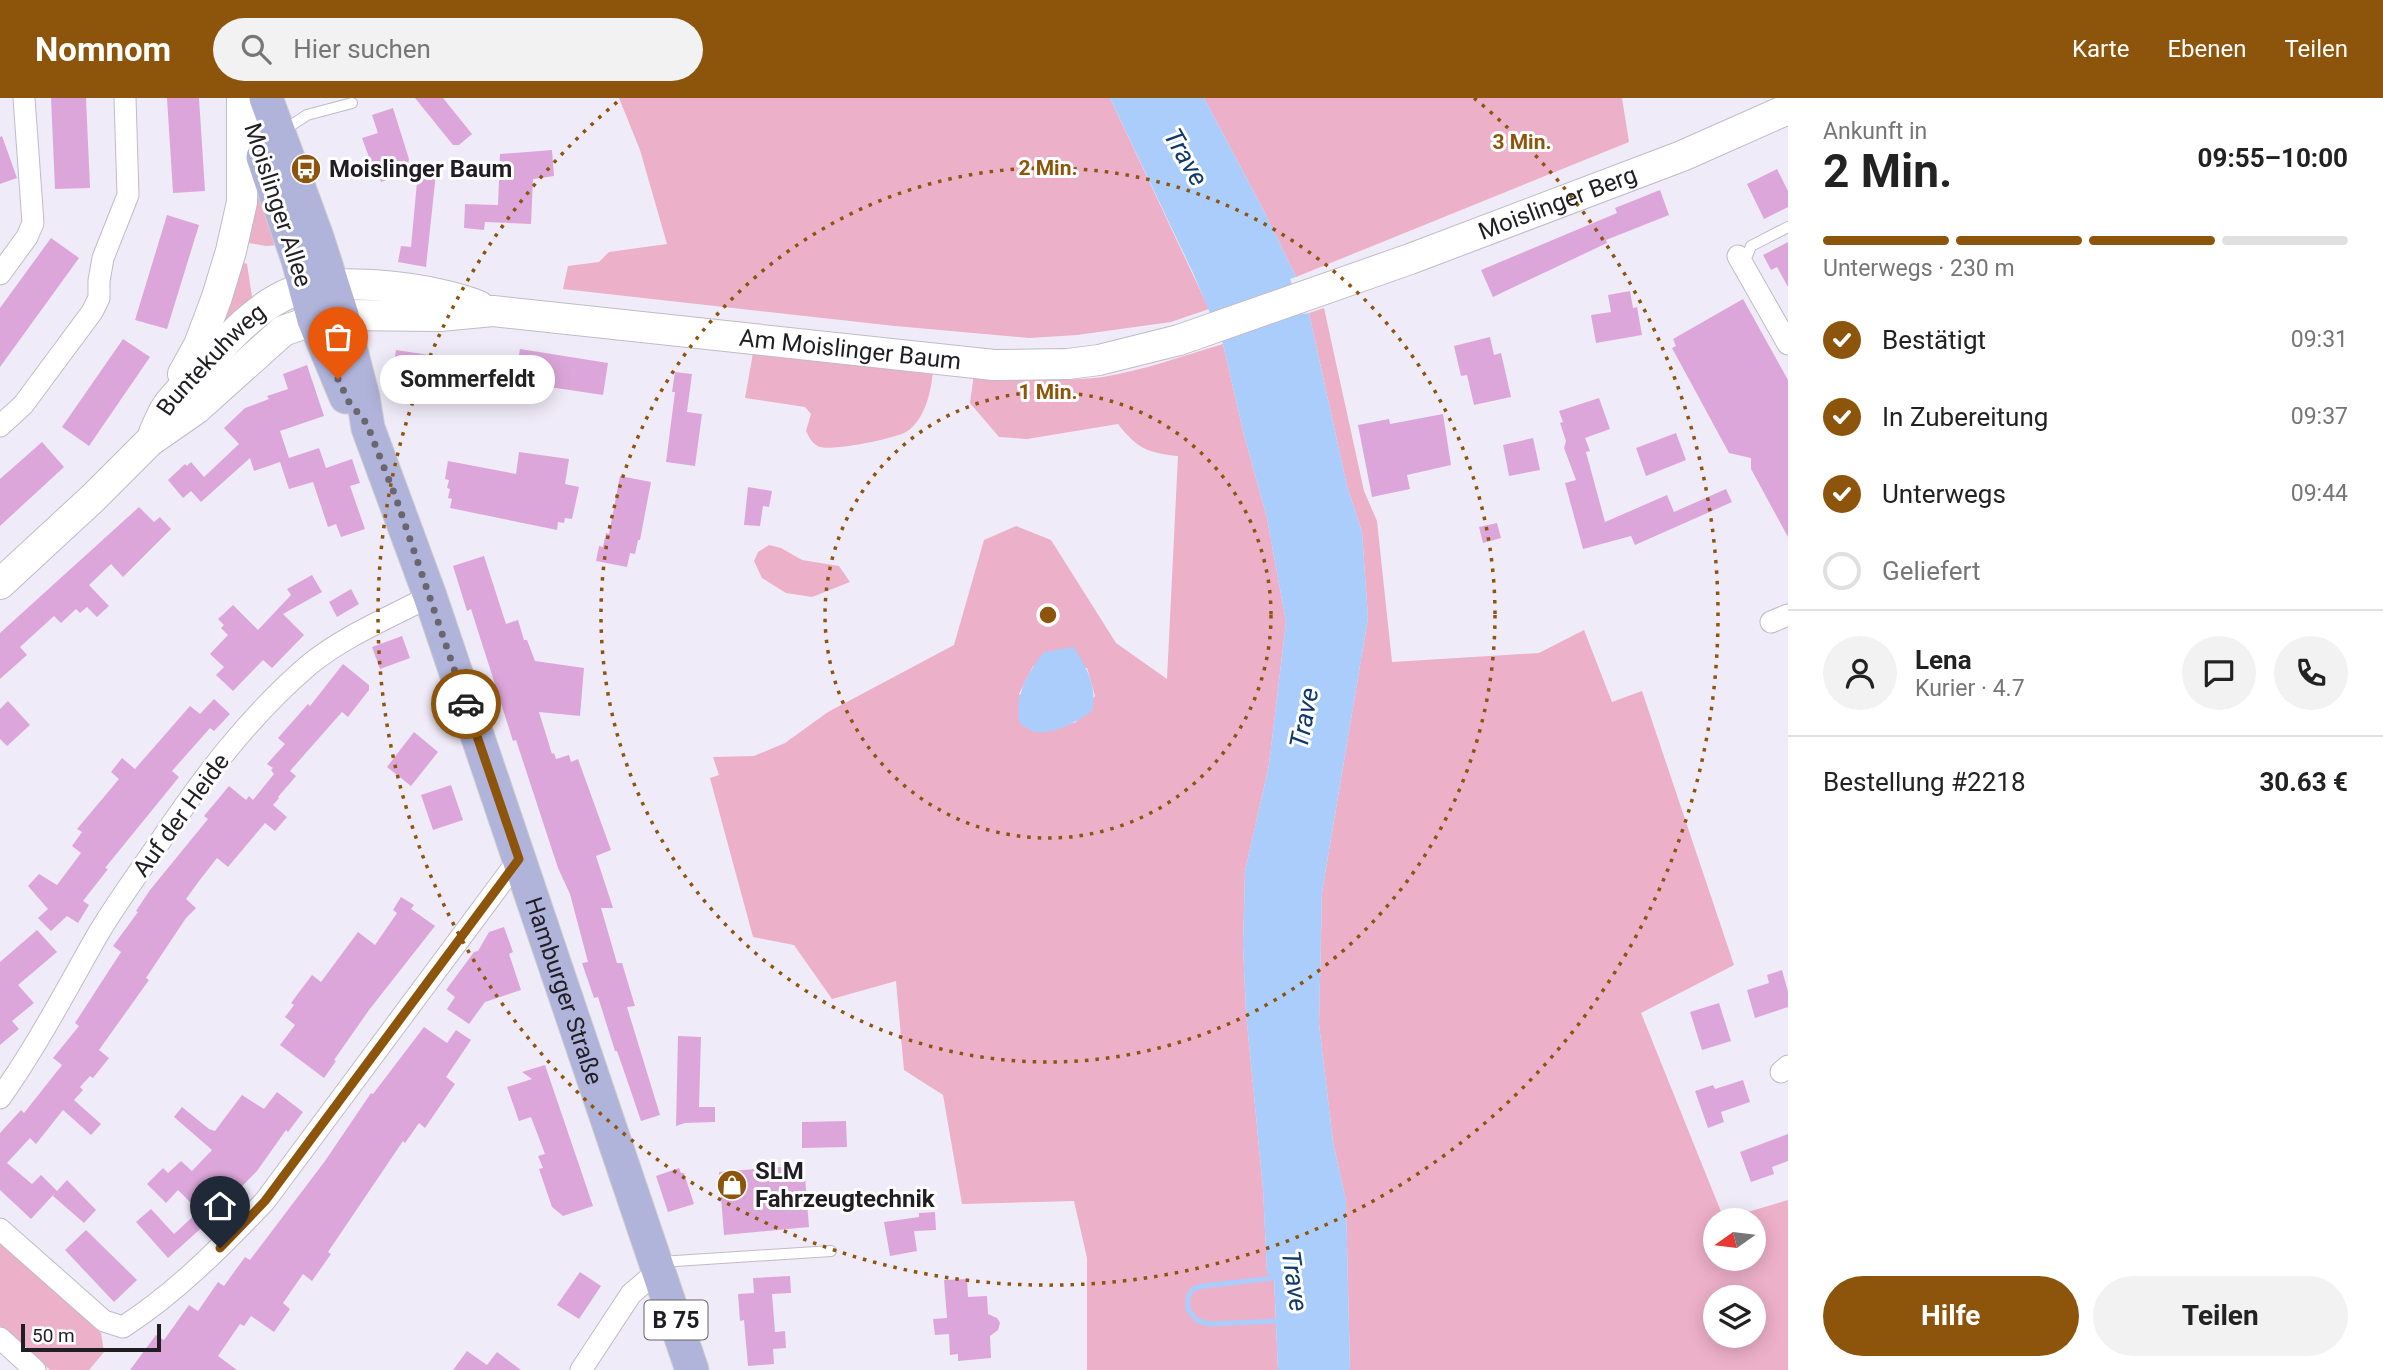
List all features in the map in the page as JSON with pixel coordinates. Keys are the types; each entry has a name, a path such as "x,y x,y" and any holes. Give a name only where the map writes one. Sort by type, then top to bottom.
{"main road":[{"name":"Moislinger Allee","path":"243,98 296,253 323,302"},
{"path":"167,405 199,345 231,251 242,202 243,98"},
{"name":"Moislinger Allee","path":"266,98 321,253"},
{"name":"Moislinger Berg","path":"1325,290 1682,156 1788,109"},
{"name":"Hamburger Straße","path":"321,253 323,302 363,397 367,424 430,596 692,1370"},
{"name":"Am Moislinger Baum","path":"323,302 440,316 493,311 994,365 1068,364 1143,351 1325,290"},
{"name":"Buntekuhweg","path":"150,441 167,405 238,331 271,303 290,292 323,302"},
{"name":"Buntekuhweg","path":"1,580 93,498 150,441 196,409 283,331 323,302"}],"street":[{"path":"0,274 27,237 33,223 24,98"},
{"path":"0,426 23,405 92,312 99,298 103,258 128,195 125,98"},
{"path":"1741,261 1788,344"},
{"name":"Auf der Heide","path":"0,1097 36,1045 99,932 182,809 252,718 311,663 340,643 368,626 430,596"},
{"path":"0,1229 104,1321 123,1327 145,1314 220,1248 265,1201 519,859"},
{"path":"581,1370 631,1294 658,1266"},
{"path":"0,1338 35,1370"}],"lane":[{"path":"279,134 307,115 352,103"},
{"path":"1741,261 1751,246 1788,227"},
{"path":"658,1266 831,1251"}],"shaded area":[{"path":"619,98 1110,98 1209,309 1171,322 1077,335 1029,338 563,289 568,266 599,262 609,252 667,244 640,150"},
{"path":"1204,98 1622,98 1629,142 1296,277"},
{"path":"253,166 280,245 266,246 244,242"},
{"path":"239,261 247,264 253,303 215,336"},
{"path":"1324,308 1364,491 1377,521 1392,662 1539,653 1584,630 1612,702 1642,691 1734,965 1641,1013 1720,1208 1703,1208 1703,1271 1766,1271 1766,1208 1761,1208 1788,1200 1788,1370 1350,1370 1346,1201 1333,1142 1319,1024 1322,892 1368,618 1362,532 1347,486 1309,313"},
{"path":"1223,344 1267,518 1286,622 1269,765 1245,871 1243,946 1246,1012 1263,1189 1267,1272 1274,1278 1278,1370 1087,1370 1087,1258 1074,1201 962,1204 943,1095 904,1070 896,981 832,999 794,945 753,937 710,778 719,775 713,757 754,756 785,743 828,712 954,645 984,540 1016,526 1051,540 1116,643 1167,679 1178,456 1144,448 1131,439 1118,424 1027,439 999,437 970,403 974,374 1087,379 1148,367","holes":["1033,666 1087,668 1095,696 1076,722 1064,726 1019,694"]},
{"path":"753,353 933,369 931,386 923,413 906,432 863,444 820,447 806,431 811,414 805,407 745,398"},
{"path":"769,545 781,548 802,560 839,566 850,582 812,597 786,593 762,578 754,561 758,552"},
{"path":"0,1238 101,1333 104,1352 89,1370 50,1370 0,1326"}],"water":[{"name":"Trave","path":"1110,98 1204,98 1296,277 1290,279 1303,314 1309,313 1347,486 1362,532 1368,618 1322,892 1319,1024 1333,1142 1346,1201 1350,1370 1278,1370 1274,1279 1267,1273 1263,1189 1246,1012 1243,946 1245,871 1269,765 1286,622 1267,518 1223,344 1194,275"},
{"path":"1074,647 1092,685 1092,711 1058,729 1031,731 1020,724 1018,714 1023,686 1044,652"}],"building":[{"path":"51,98 86,98 90,188 55,189"},
{"path":"167,98 199,98 205,191 173,193"},
{"path":"415,98 443,98 472,134 459,145 453,145"},
{"path":"393,108 409,159 406,173 381,182 362,138 378,133 372,115"},
{"path":"2,136 17,178 0,184 0,137"},
{"path":"552,150 554,176 533,179 531,224 485,222 484,230 464,228 465,204 498,205 500,154"},
{"path":"1777,169 1788,191 1788,207 1764,219 1747,184"},
{"path":"418,171 436,173 426,267 398,262 401,246 411,247"},
{"path":"1660,190 1669,215 1606,240 1607,243 1493,297 1481,270 1617,213 1615,208"},
{"path":"167,215 199,225 167,329 135,320"},
{"path":"51,238 79,258 0,367 0,308"},
{"path":"1788,242 1788,287 1777,267 1771,270 1763,255"},
{"path":"1630,291 1633,308 1637,307 1642,335 1596,343 1591,315 1611,312 1608,295"},
{"path":"1743,299 1788,380 1788,537 1751,469 1751,458 1729,453 1672,348 1676,346 1673,339"},
{"path":"1490,337 1494,355 1501,353 1511,397 1474,405 1467,375 1461,376 1454,346"},
{"path":"123,339 150,357 89,446 62,427"},
{"path":"520,349 608,363 603,395 516,382 513,401 391,382 396,350 517,368"},
{"path":"307,365 324,416 280,431 289,458 319,448 326,468 352,459 360,483 350,486 365,529 341,537 336,524 328,527 313,482 289,489 280,462 254,471 250,458 201,502 191,491 183,498 168,480 185,464 187,466 191,462 204,477 239,444 224,428 245,408 288,389 283,374"},
{"path":"675,372 692,374 687,412 702,414 695,466 666,462"},
{"path":"1599,398 1610,429 1585,438 1590,451 1586,452 1605,522 1667,495 1674,512 1726,489 1732,502 1635,545 1631,536 1583,549 1565,483 1576,480 1564,448 1566,441 1559,411"},
{"path":"1443,414 1451,465 1407,475 1410,489 1372,497 1358,425 1389,419 1390,424"},
{"path":"1676,433 1686,460 1646,476 1636,448"},
{"path":"1533,438 1540,470 1509,476 1503,445"},
{"path":"42,442 64,467 0,526 0,479"},
{"path":"519,452 569,459 565,484 579,487 572,519 565,518 564,523 558,522 557,530 450,508 452,499 448,498 449,480 445,479 448,461 516,474"},
{"path":"620,476 651,482 640,540 635,554 630,553 627,567 596,561 599,546 603,547 606,533 609,534"},
{"path":"748,487 772,491 769,507 763,506 760,526 744,525"},
{"path":"139,507 154,522 160,517 171,529 123,577 111,564 89,585 109,606 97,617 87,607 80,613 76,609 61,623 54,616 20,647 27,655 0,679 0,633"},
{"path":"1497,523 1501,538 1483,543 1479,527"},
{"path":"484,556 506,624 518,620 524,640 527,640 535,661 584,668 580,716 539,712 556,759 569,755 571,762 578,759 611,850 596,856 613,908 601,908 617,963 622,963 635,1006 627,1007 660,1115 641,1121 598,997 594,998 582,963 588,962 570,894 558,868 516,740 513,741 471,609 467,611 453,566"},
{"path":"312,575 322,592 283,614 304,635 272,668 263,660 233,691 216,675 224,667 210,654 228,635 221,628 224,625 218,619 233,605 258,630 291,595 287,589"},
{"path":"351,589 359,604 337,617 329,602"},
{"path":"402,636 410,658 380,669 372,647"},
{"path":"343,664 369,685 369,690 348,717 342,712 290,771 296,776 273,805 287,817 275,831 265,823 228,867 217,858 199,881 186,899 196,908 186,918 146,978 149,980 99,1050 109,1058 93,1078 90,1076 80,1087 83,1090 74,1100 101,1124 91,1135 63,1110 36,1144 30,1138 7,1163 32,1184 41,1175 57,1191 67,1180 96,1210 84,1223 53,1196 55,1193 31,1219 0,1190 0,1133 21,1110 24,1113 62,1065 53,1058 79,1026 75,1023 121,952 113,946 138,912 136,911 150,890 208,819 204,816 229,786 246,800 249,796 253,800 274,774 271,770 273,768 267,764 285,744 278,738 308,704 310,706"},
{"path":"214,699 230,714 214,731 210,728 172,771 179,777 105,868 108,869 83,901 89,905 78,923 67,916 51,931 38,918 48,909 28,886 39,874 57,885 81,853 72,846 82,832 77,829 119,779 111,772 122,758 135,769 190,706 200,714"},
{"path":"8,701 30,725 7,746 0,739 0,709"},
{"path":"414,732 438,752 411,786 387,767"},
{"path":"451,785 463,820 433,830 421,795"},
{"path":"401,897 414,905 411,909 435,926 369,1010 324,1078 280,1045 295,1025 285,1017 294,1005 291,1003 312,975 321,982 358,932 375,945 397,913 393,910"},
{"path":"504,927 513,952 509,954 521,990 485,1002 469,1024 447,1009 455,997 446,990 474,952 478,951 489,932"},
{"path":"37,930 57,952 18,985 34,1003 12,1021 19,1029 0,1045 0,962"},
{"path":"1782,970 1788,992 1788,1007 1755,1018 1747,990 1769,983 1767,975"},
{"path":"1719,1003 1731,1041 1702,1050 1690,1012"},
{"path":"424,1027 447,1043 456,1030 471,1040 446,1077 455,1084 425,1128 419,1123 405,1143 403,1141 328,1252 331,1254 312,1281 303,1274 283,1303 290,1309 274,1332 251,1316 244,1326 240,1324 218,1356 237,1370 130,1370 156,1335 164,1340 189,1305 198,1311 218,1282 224,1286 245,1257 250,1260 325,1161 371,1093 373,1094"},
{"path":"678,1036 701,1037 699,1107 715,1107 715,1122 676,1126"},
{"path":"545,1065 593,1206 563,1216 552,1207 539,1169 543,1168 538,1156 545,1154 531,1117 519,1121 507,1087 532,1079 522,1072"},
{"path":"1743,1080 1750,1102 1721,1112 1724,1122 1708,1128 1695,1091 1713,1085 1715,1089"},
{"path":"277,1092 303,1112 288,1132 286,1130 257,1171 168,1258 136,1222 151,1209 174,1234 199,1211 178,1190 166,1203 147,1184 163,1168 168,1173 181,1161 192,1171 212,1150 174,1117 182,1107 215,1131 242,1095 264,1109"},
{"path":"846,1121 847,1147 802,1148 802,1122"},
{"path":"1788,1134 1788,1161 1772,1167 1774,1174 1751,1182 1740,1152"},
{"path":"804,1165 809,1227 724,1235 719,1172"},
{"path":"679,1168 681,1173 684,1173 694,1204 668,1212 656,1176"},
{"path":"935,1212 936,1230 914,1231 917,1251 890,1256 884,1222"},
{"path":"86,1230 137,1280 114,1302 65,1250"},
{"path":"580,1272 601,1286 579,1319 557,1305"},
{"path":"790,1276 791,1293 772,1294 775,1332 785,1331 786,1348 773,1349 774,1364 748,1366 744,1320 740,1321 738,1294 754,1293 753,1278"},
{"path":"967,1279 968,1297 987,1296 988,1314 997,1318 1000,1323 998,1330 990,1336 991,1358 958,1361 958,1354 950,1355 949,1334 935,1335 933,1319 947,1318 944,1280"},
{"path":"467,1351 487,1365 497,1352 521,1370 453,1370"}],"waterway":[{"name":"Trave","path":"1274,1278 1193,1289 1188,1297 1188,1309 1196,1320 1209,1324 1276,1321"}],"way so far":[{"path":"338,379 349,402 367,424 396,498 466,704"}],"place":[{"name":"Moislinger Baum","path":"306,169"},
{"name":"Sommerfeldt","path":"338,379"},
{"name":"SLM Fahrzeugtechnik","path":"732,1185"}],"route":[{"path":"220,1248 265,1201 519,859 466,704"}]}
